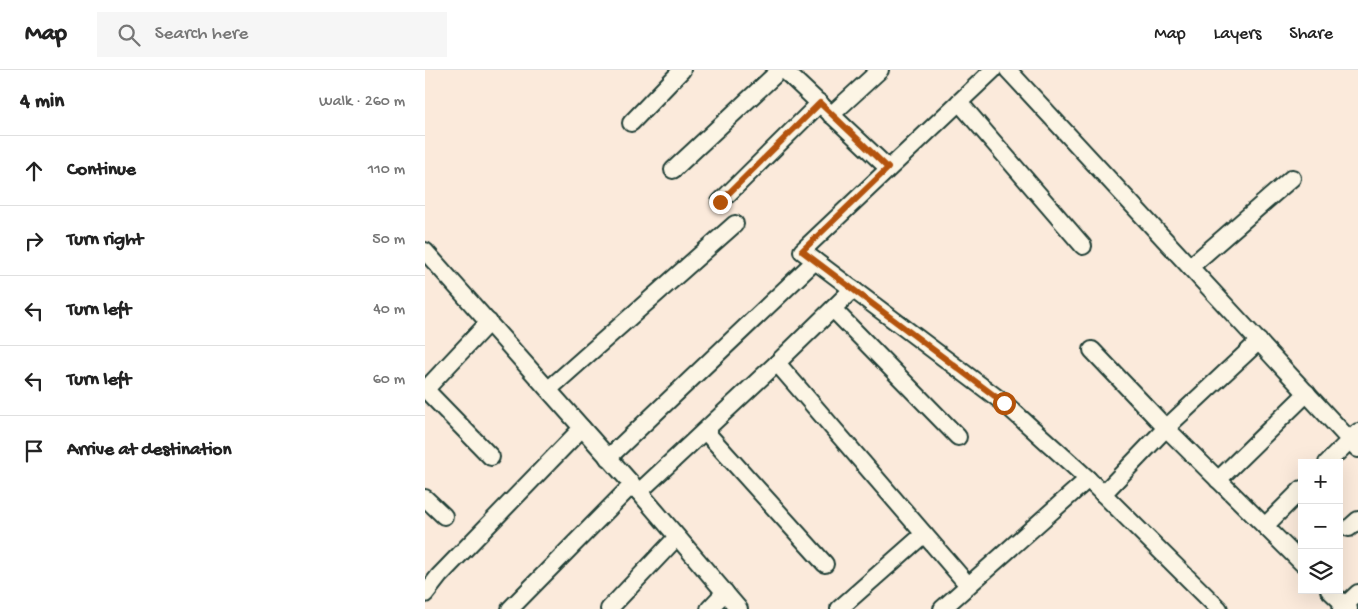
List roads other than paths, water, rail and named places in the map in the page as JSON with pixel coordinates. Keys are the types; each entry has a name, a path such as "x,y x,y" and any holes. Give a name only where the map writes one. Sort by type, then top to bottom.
{"street":[{"path":"631,123 682,70"},
{"path":"673,170 780,70"},
{"path":"784,70 888,168"},
{"path":"720,202 825,109 880,70"},
{"path":"993,70 802,251 1004,403 1088,479 1219,609"},
{"path":"1008,70 1307,393 1355,440 1332,459"},
{"path":"959,102 1083,246"},
{"path":"1190,267 1292,178"},
{"path":"549,389 735,224"},
{"path":"425,251 549,389 739,609"},
{"path":"608,458 815,261"},
{"path":"510,609 635,488 705,431 853,289"},
{"path":"833,309 958,436"},
{"path":"489,322 425,389 491,457"},
{"path":"1103,494 1166,428 1259,341"},
{"path":"1092,350 1166,428 1298,559"},
{"path":"777,363 968,586"},
{"path":"1218,480 1307,393"},
{"path":"425,594 439,576 582,428"},
{"path":"705,431 825,564"},
{"path":"942,609 1088,479"},
{"path":"1265,526 1298,493"},
{"path":"425,498 443,516"},
{"path":"839,609 923,534"},
{"path":"609,609 677,537"},
{"path":"709,609 725,592"},
{"path":"1333,594 1345,608 1358,593"}]}
